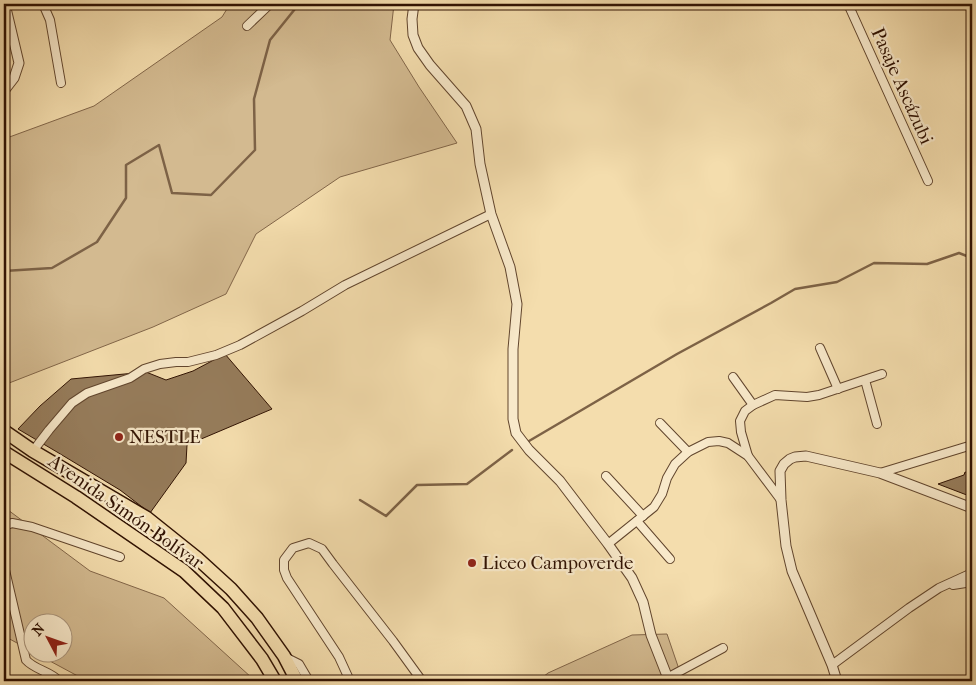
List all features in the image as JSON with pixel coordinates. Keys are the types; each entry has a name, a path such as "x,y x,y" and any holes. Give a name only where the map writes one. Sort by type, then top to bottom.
{"highway":[{"name":"Avenida Simón Bolívar","path":"4,431 33,451 147,518 197,558 232,589 257,618 284,656 297,681"},
{"name":"Avenida Simón Bolívar","path":"4,452 76,496 184,571 223,608 262,659 275,681"}],"street":[{"path":"4,92 14,78 19,63 5,4"},
{"path":"43,4 50,20 61,83"},
{"path":"247,26 270,4"},
{"path":"414,4 412,19 413,35 418,48 430,65 466,106 476,130 480,164 491,214 510,267 517,304 513,350 513,418 516,433 529,450 560,481 632,578 643,602 651,635 668,680 723,648"},
{"name":"Pasaje Ascázubi","path":"848,4 928,181"},
{"path":"33,451 72,403 87,393 130,378 144,369 160,364 188,362 216,355 240,345 345,285 491,214"},
{"path":"820,348 838,389"},
{"path":"748,456 740,421 745,412 753,405 776,395 807,397 819,395 882,374"},
{"path":"733,377 753,405"},
{"path":"865,380 878,424"},
{"path":"660,423 688,452"},
{"path":"608,544 654,507 675,464 688,452 708,442 719,441 728,443 748,456 781,500"},
{"path":"880,473 972,445"},
{"path":"837,681 792,571 786,546 781,500 780,470 784,464 795,457 806,456 880,473 972,508"},
{"path":"606,476 670,559"},
{"path":"4,526 12,523 32,527 120,557"},
{"path":"350,681 339,657 287,578 284,570 284,560 293,548 309,543 322,549 422,681"},
{"path":"4,566 26,660 30,665 59,681"},
{"path":"832,665 938,588 972,573"},
{"path":"938,588 972,582"},
{"path":"284,656 298,664 309,681"}],"shaded area":[{"path":"230,4 394,4 390,40 457,143 340,177 256,234 226,294 153,327 4,385 4,139 94,106 222,17"},
{"path":"4,507 90,571 164,598 252,678 252,681 87,681 52,662 72,662 72,612 22,612 22,646 4,636"},
{"path":"667,634 683,681 538,681 548,673 632,635"}],"building":[{"name":"NESTLE","path":"225,354 272,409 187,445 186,463 150,513 120,490 18,429 40,406 71,379 146,372 166,380 193,371"},
{"path":"972,470 972,497 938,484 964,475 965,472 969,473"}],"waterway":[{"path":"4,271 52,268 97,242 126,198 126,165 159,145 172,193 211,195 255,150 254,99 270,40 299,4"},
{"path":"529,441 677,354 795,289 837,282 874,263 927,264 959,253 972,258"},
{"path":"360,500 386,516 417,485 467,484 512,450"}],"place":[{"name":"NESTLE","path":"119,437"},
{"name":"Liceo Campoverde","path":"472,563"}]}
